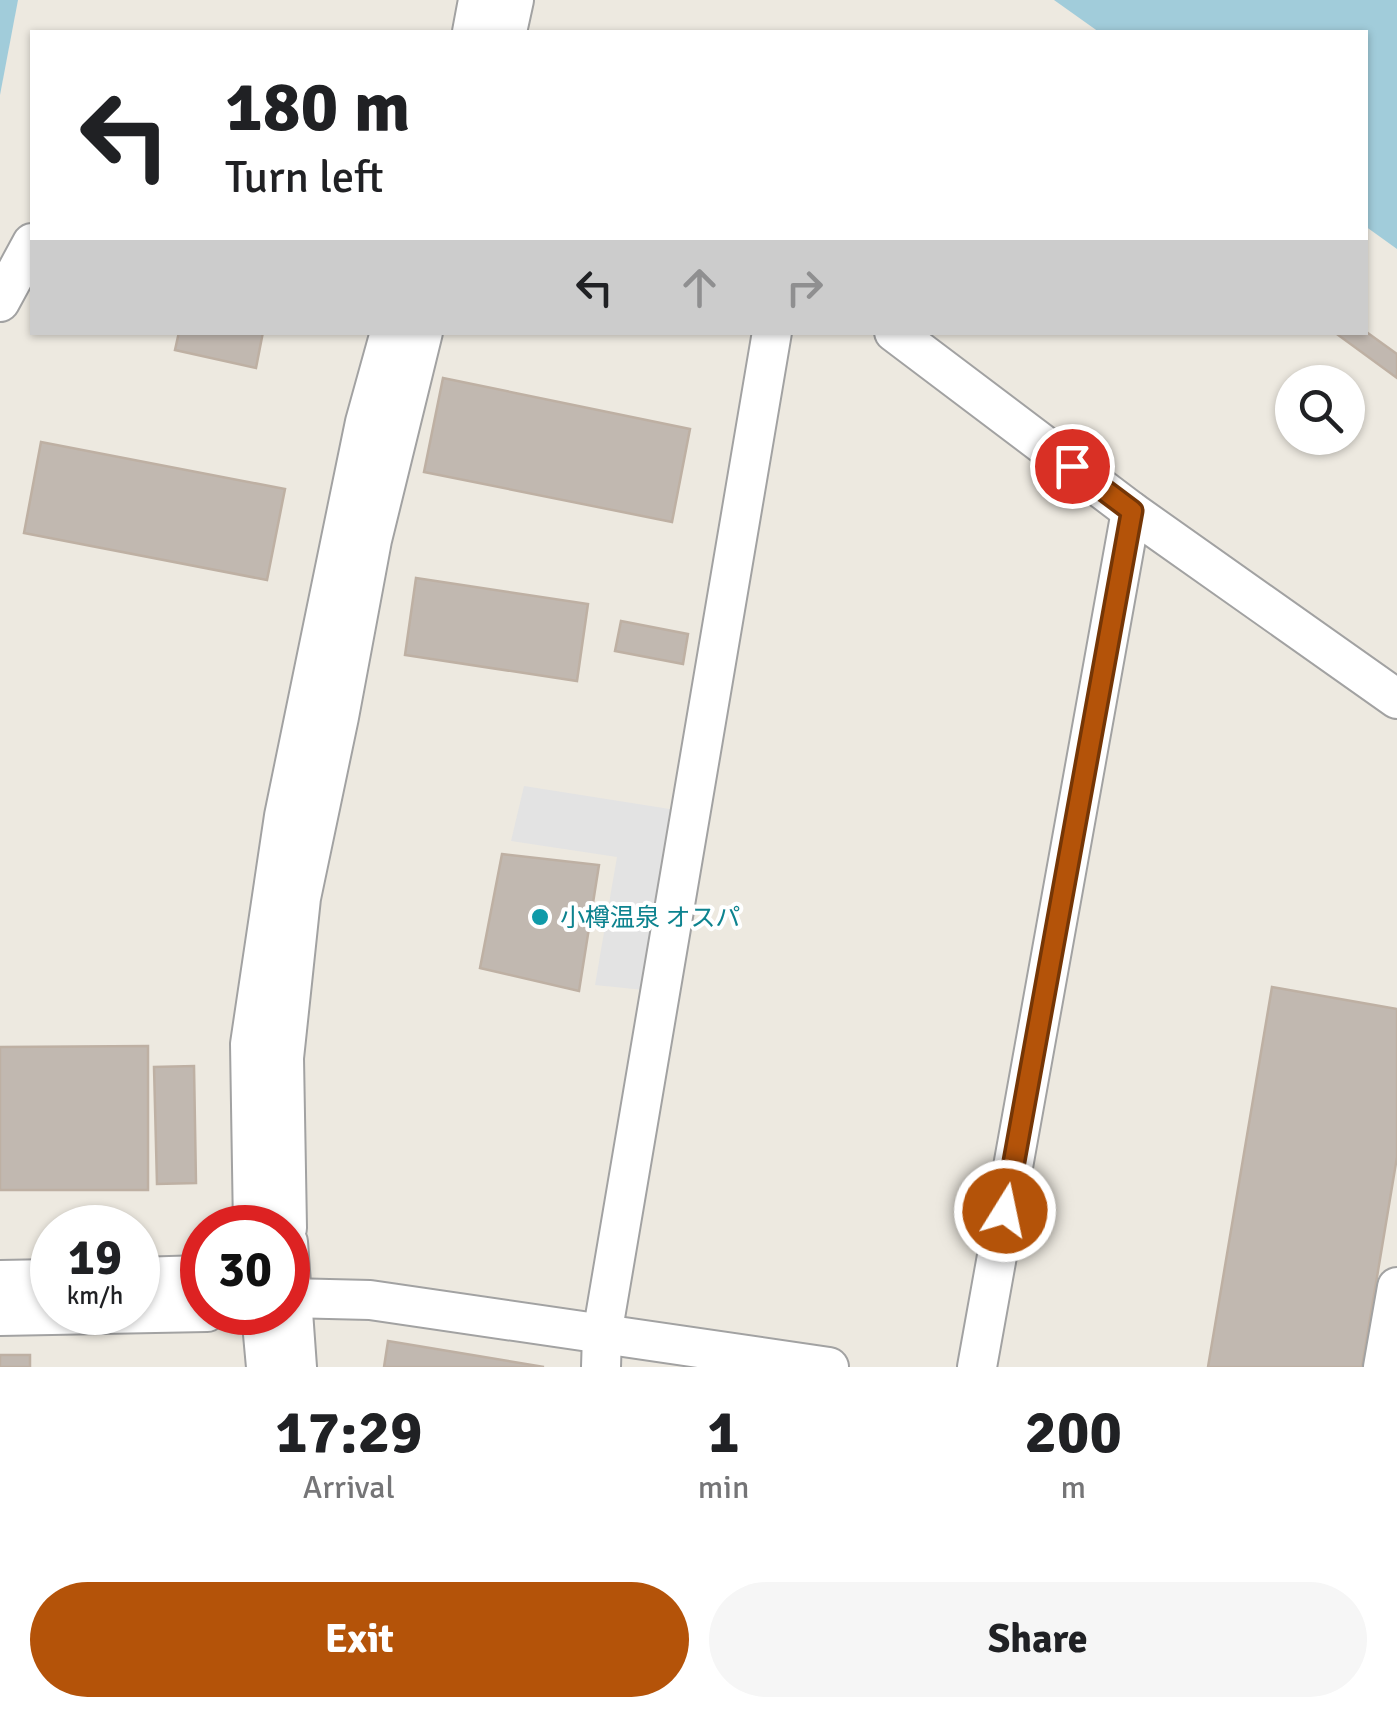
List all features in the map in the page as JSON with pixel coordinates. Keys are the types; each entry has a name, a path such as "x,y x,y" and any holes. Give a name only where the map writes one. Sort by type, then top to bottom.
{"street":[{"path":"472,30 478,0"},
{"path":"507,30 514,0"},
{"path":"0,302 30,247"},
{"path":"253,1205 250,1044 284,816 364,422 389,335"},
{"path":"287,1205 284,1058 300,898 372,540 422,335"},
{"path":"601,1351 771,335"},
{"path":"898,335 1132,511 1397,700"},
{"path":"977,1367 1132,511"},
{"path":"0,1280 30,1279"},
{"path":"1383,1367 1397,1287"},
{"path":"310,1300 370,1300 601,1351 829,1367"},
{"path":"0,1316 180,1313"},
{"path":"266,1367 274,1335"},
{"path":"290,1335 297,1367"}],"shaded area":[{"path":"524,786 676,810 644,990 595,985 617,857 511,841"}],"water":[{"path":"0,0 18,0 0,95"},
{"path":"1054,0 1397,0 1397,249 1368,228 1368,30 1096,30"}],"building":[{"path":"1368,333 1397,354 1397,378 1338,335"},
{"path":"178,335 262,335 256,368 175,350"},
{"path":"443,378 690,429 672,522 424,472"},
{"path":"41,442 285,489 267,580 24,533"},
{"path":"416,578 588,604 577,681 405,655"},
{"path":"621,621 688,634 683,664 615,651"},
{"name":"小樽温泉 オスパ","path":"502,854 599,865 579,991 480,968"},
{"path":"1272,987 1397,1009 1397,1157 1362,1367 1208,1367"},
{"path":"148,1046 148,1190 0,1190 0,1047"},
{"path":"194,1066 196,1183 157,1184 154,1067"},
{"path":"388,1341 544,1367 384,1367"},
{"path":"0,1355 30,1355 30,1367 0,1367"}],"place":[{"name":"小樽温泉 オスパ","path":"540,917"}],"route":[{"path":"1005,1211 1132,511 1072,466"}]}
